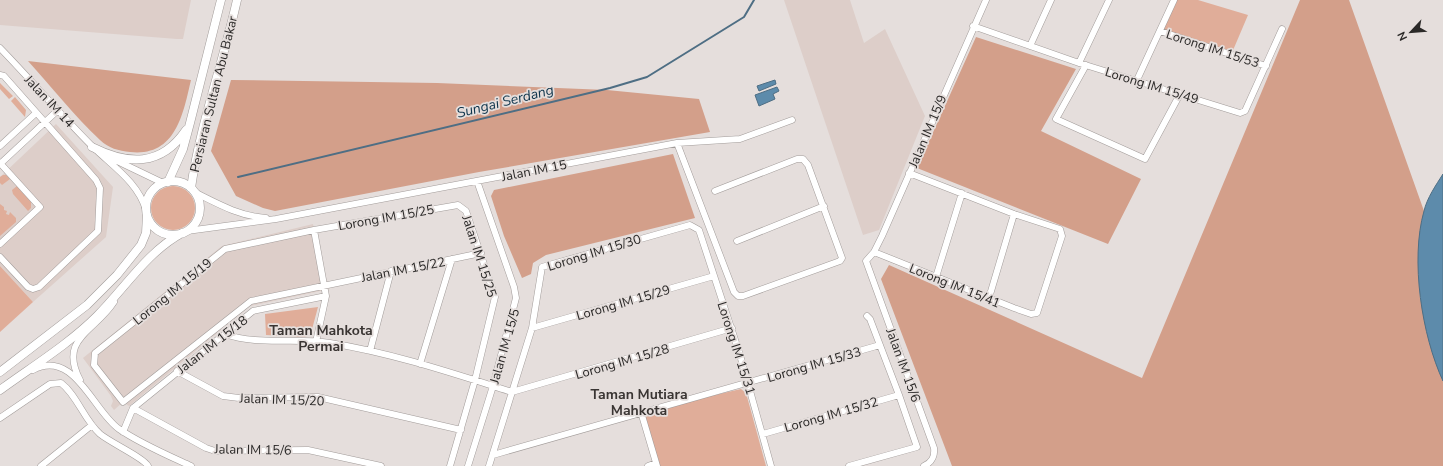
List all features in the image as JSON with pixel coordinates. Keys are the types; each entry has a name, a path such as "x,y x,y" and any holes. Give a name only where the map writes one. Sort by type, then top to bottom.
{"main road":[{"name":"Persiaran Sultan Abu Bakar","path":"166,182 183,149 220,0"},
{"name":"Persiaran Sultan Abu Bakar","path":"192,190 195,157 226,47 237,0"},
{"path":"92,147 123,159 144,159 154,157 172,147 190,123"},
{"path":"0,372 87,305 117,275 141,245 146,233 147,200 152,192 166,182 178,182 192,190 199,206 198,216 194,224 184,232 163,244 121,291 88,324 0,390"},
{"path":"147,213 154,227 162,233 172,235 184,232"}],"street":[{"name":"Jalan IM 15/9","path":"866,261 874,252 973,26 986,0"},
{"path":"1030,46 1051,0"},
{"path":"1079,63 1109,0"},
{"path":"1137,80 1174,0"},
{"name":"Lorong IM 15/49","path":"973,26 1079,63 1242,113 1252,98 1282,28"},
{"name":"Lorong IM 15/53","path":"1160,31 1266,66"},
{"name":"Jalan IM 14","path":"0,48 92,147 136,188 143,200 147,213"},
{"path":"1086,65 1056,119 1145,159 1180,94"},
{"path":"0,75 4,76 96,180 100,188 98,228 96,233 39,287 33,289 28,287 0,257"},
{"path":"0,244 40,207 0,163 58,110"},
{"path":"0,146 36,113"},
{"name":"Jalan IM 15","path":"184,232 276,219 677,143 740,139 792,120"},
{"path":"677,143 734,292 738,296 743,296 840,261 842,258 842,254 808,165 800,158 715,192"},
{"name":"Jalan IM 14","path":"100,154 166,182"},
{"path":"909,173 1014,214 989,298"},
{"name":"Jalan IM 15/5","path":"468,466 493,386 516,304 516,294 477,181"},
{"name":"Jalan IM 15","path":"192,190 237,213 249,217 276,219"},
{"path":"936,277 962,193"},
{"name":"Lorong IM 15/25","path":"314,230 458,204"},
{"name":"Jalan IM 15/25","path":"450,466 475,380 495,297 466,211 458,204"},
{"path":"737,241 824,206"},
{"name":"Lorong IM 15/41","path":"874,252 989,298 1031,314 1036,314 1062,232 1060,229 1014,214"},
{"name":"Lorong IM 15/30","path":"489,466 532,328 540,270 545,265 685,225 694,226 699,230"},
{"path":"314,230 326,296 316,342"},
{"name":"Lorong IM 15/19","path":"251,301 123,402 94,365 95,353 225,249 314,230"},
{"name":"Lorong IM 15/31","path":"699,230 749,382 771,466"},
{"name":"Jalan IM 15/22","path":"325,285 481,253"},
{"path":"420,364 452,259"},
{"name":"Jalan IM 15/6","path":"866,261 934,448 932,460 924,466"},
{"path":"370,351 391,271"},
{"name":"Lorong IM 15/29","path":"532,328 714,276"},
{"name":"Jalan IM 15/18","path":"251,301 325,285"},
{"path":"86,391 73,364 74,349 79,340 108,310 121,291"},
{"name":"Jalan IM 15/18","path":"124,432 133,408 177,371 257,310 326,296"},
{"path":"849,466 917,447 900,395 870,318 867,316"},
{"name":"Lorong IM 15/28","path":"512,392 732,328"},
{"path":"224,334 234,337 263,340 316,342 370,351 420,364 512,392"},
{"name":"Lorong IM 15/33","path":"492,455 880,345"},
{"path":"7,384 39,367 54,366 67,371 86,391 111,422 124,432 191,466"},
{"name":"Jalan IM 15/20","path":"177,371 223,396 254,398 318,397 461,430"},
{"path":"0,418 55,382 64,386 92,425 111,442 143,460 148,466"},
{"name":"Lorong IM 15/32","path":"763,434 900,395"},
{"name":"Jalan IM 15/6","path":"133,408 206,448 215,451 308,450 381,466"},
{"path":"641,412 657,465 648,466"},
{"path":"41,466 92,425"}],"shaded area":[{"path":"0,0 191,0 183,39 177,39 0,25"},
{"path":"784,0 850,0 864,43 885,29 925,116 879,230 863,235"},
{"path":"1174,0 1198,0 1248,15 1231,55 1160,31"},
{"path":"1300,0 1349,0 1424,211 1419,253 1420,297 1430,343 1443,381 1443,466 952,466 881,279 889,265 1142,378"},
{"path":"976,37 1076,69 1041,131 1141,179 1108,244 917,168"},
{"path":"28,61 191,80 185,106 180,119 175,131 167,140 158,148 146,152 126,152 103,143 72,111"},
{"path":"231,80 437,83 607,90 699,99 710,132 479,172 275,211 263,208 236,196 211,151"},
{"path":"0,83 13,96 9,99 0,89"},
{"path":"15,97 26,110 25,117 11,101"},
{"path":"56,124 113,187 106,237 33,302 0,266 0,177"},
{"path":"673,154 695,218 546,255 533,263 531,274 522,278 504,236 491,196 494,190"},
{"path":"6,175 10,179 2,185 0,183 0,177"},
{"path":"17,186 31,202 31,208 28,211 13,194 12,190"},
{"path":"169,186 177,186 189,192 195,204 195,212 189,224 177,230 169,230 157,224 151,212 151,204 157,192"},
{"path":"0,204 4,207 4,210 7,211 6,214 9,215 10,212 16,218 16,222 0,236"},
{"path":"313,224 325,290 250,306 129,406 123,402 114,410 111,406 113,401 111,396 83,358 222,246"},
{"path":"0,266 33,302 0,332"},
{"path":"318,307 311,333 305,337 266,335 265,314"},
{"path":"741,389 746,393 766,466 657,466 641,412"}],"water":[{"path":"775,80 776,84 759,91 757,86"},
{"path":"777,87 779,91 773,94 775,99 759,106 755,95"},
{"path":"1443,174 1443,381 1429,342 1424,320 1420,298 1418,252 1425,206"}],"waterway":[{"name":"Sungai Serdang","path":"238,177 610,88 647,77 744,17 754,0"}],"district":[{"name":"Taman Mahkota Permai","path":"321,338"},
{"name":"Taman Mutiara Mahkota","path":"639,402"}]}
